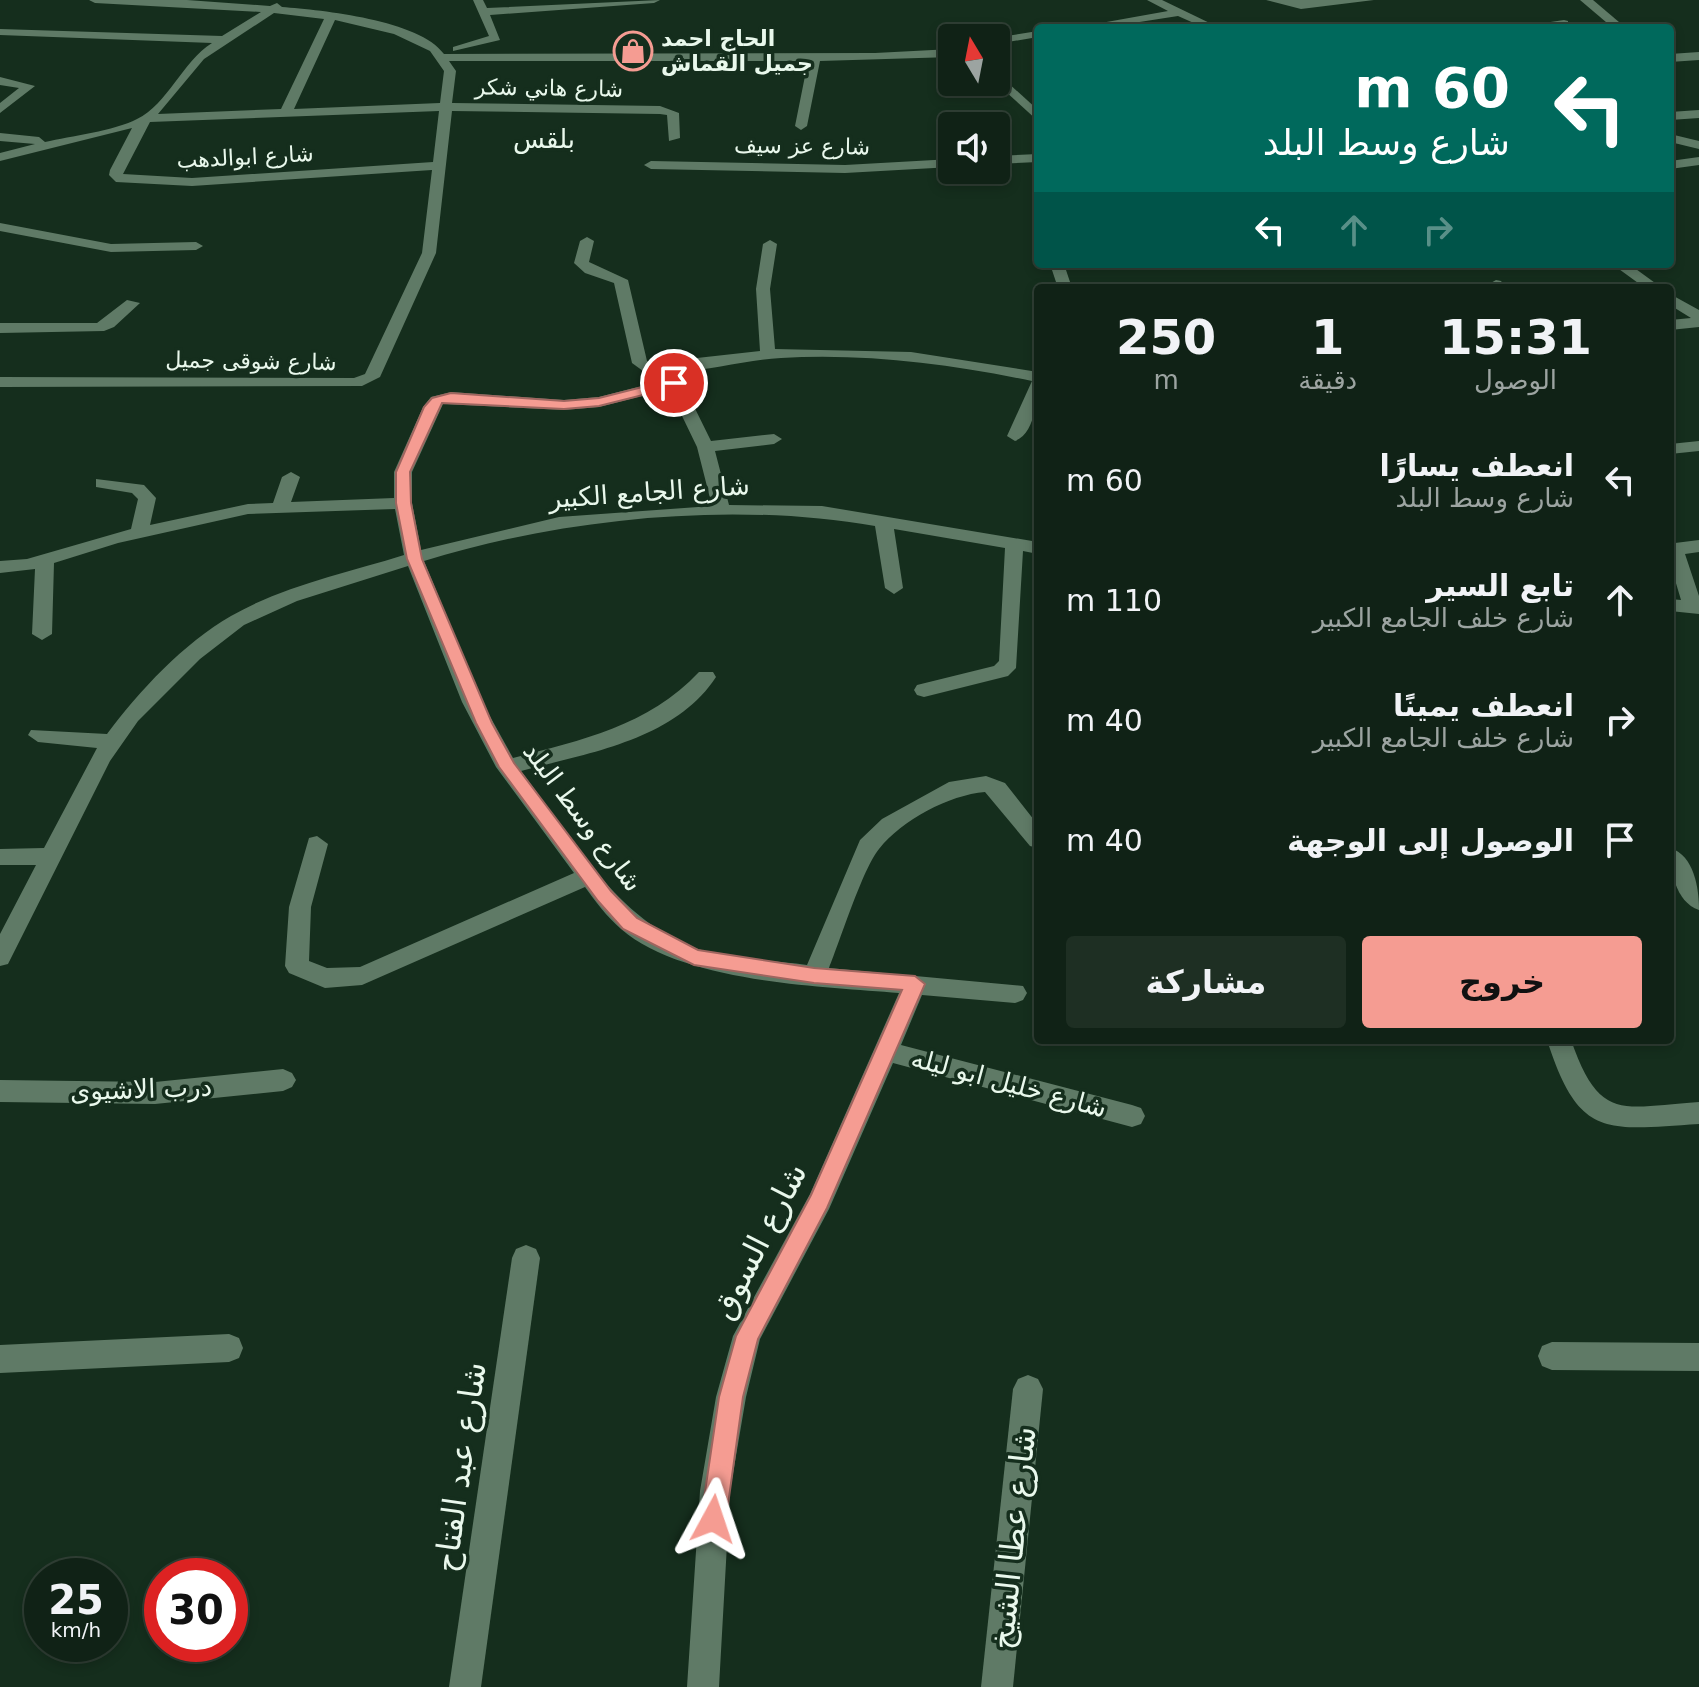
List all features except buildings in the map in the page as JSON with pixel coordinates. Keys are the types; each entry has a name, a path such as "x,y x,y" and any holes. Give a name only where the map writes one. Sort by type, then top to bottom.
{"street":[{"path":"95,0 278,5 388,26 444,55 815,57 938,53"},
{"path":"444,55 496,38 481,6 654,0"},
{"path":"1153,0 1162,0"},
{"path":"1153,0 1204,24"},
{"path":"1272,0 1301,6 1368,0"},
{"path":"1586,0 1615,24"},
{"path":"145,120 200,56 278,5"},
{"path":"1105,24 1176,13"},
{"path":"286,112 331,16"},
{"path":"1554,24 1564,23"},
{"path":"0,32 223,40"},
{"path":"1010,39 1034,35"},
{"name":"شارع شوقى جميل","path":"0,382 347,384 372,377 429,253 450,71 444,55"},
{"path":"1674,58 1699,56"},
{"path":"801,126 815,57"},
{"path":"0,81 21,82 29,86 0,109"},
{"path":"1010,90 1034,113"},
{"name":"شارع هاني شكر","path":"0,157 145,120 446,107 527,113 670,111 674,116 674,138"},
{"path":"1674,116 1699,114"},
{"name":"شارع ابوالدهب","path":"145,120 117,170 116,175 121,179 192,182 438,166"},
{"path":"0,137 60,143"},
{"path":"1674,139 1699,145"},
{"path":"1010,159 1034,158"},
{"path":"1674,164 1699,161"},
{"name":"شارع عز سيف","path":"651,165 845,169 938,164"},
{"path":"0,227 102,247 196,246"},
{"path":"587,241 581,263 583,267 621,280 640,363 670,375 768,354 907,356 1034,376"},
{"path":"768,354 763,289 770,244"},
{"path":"1625,268 1649,284"},
{"path":"1674,301 1699,319"},
{"path":"0,328 99,328 109,324 132,303"},
{"path":"1674,324 1699,319"},
{"path":"670,375 705,447 722,510"},
{"name":"شارع وسط البلد","path":"670,375 599,402 564,405 451,397 437,400 431,407 403,472 403,503 414,559 472,702 507,767 630,924 694,958 814,976 1015,993"},
{"path":"1015,436 1034,393"},
{"path":"705,447 774,439"},
{"path":"1674,449 1699,446"},
{"path":"280,507 291,477"},
{"path":"102,483 138,489 147,498 139,532"},
{"path":"0,567 45,559 139,532 248,509 403,503"},
{"name":"شارع الجامع الكبير","path":"0,957 50,856 113,742 131,716 193,654 237,621 290,597 460,544 559,522 722,510 822,511 1034,548"},
{"path":"884,524 894,588"},
{"path":"924,690 1001,671 1009,663 1014,546"},
{"path":"1674,605 1696,608 1676,553 1681,547 1699,546"},
{"path":"42,634 45,559"},
{"path":"507,767 625,734 692,695 706,677"},
{"path":"38,735 113,742"},
{"path":"814,976 868,846 890,825 957,787 986,784 997,788 1034,835"},
{"path":"317,844 300,907 297,966 325,978 362,976 590,875"},
{"path":"0,857 50,856"},
{"path":"1674,862 1699,901"},
{"name":"شارع السوق","path":"703,1687 715,1491 731,1397 747,1336 820,1201 915,984"},
{"path":"1560,1044 1579,1094 1587,1106 1600,1114 1618,1117 1699,1113"},
{"name":"شارع خليل ابو ليله","path":"886,1051 1132,1116"},
{"name":"درب الاشيوى","path":"0,1091 155,1093 283,1080"},
{"name":"شارع عبد الفتاح","path":"465,1687 526,1258"},
{"path":"0,1359 229,1348"},
{"path":"1552,1356 1698,1359"},
{"name":"شارع عطا الشيخ","path":"997,1687 1028,1389"}],"place":[{"name":"الحاج احمد جميل القماش","path":"633,51"}],"district":[{"name":"بلقس","path":"544,139"}],"route":[{"path":"674,383 599,402 564,405 451,397 437,400 431,407 403,472 403,503 414,559 472,702 507,767 604,896 630,924 694,958 814,976 915,984 820,1201 747,1336 731,1397 713,1519"}]}
